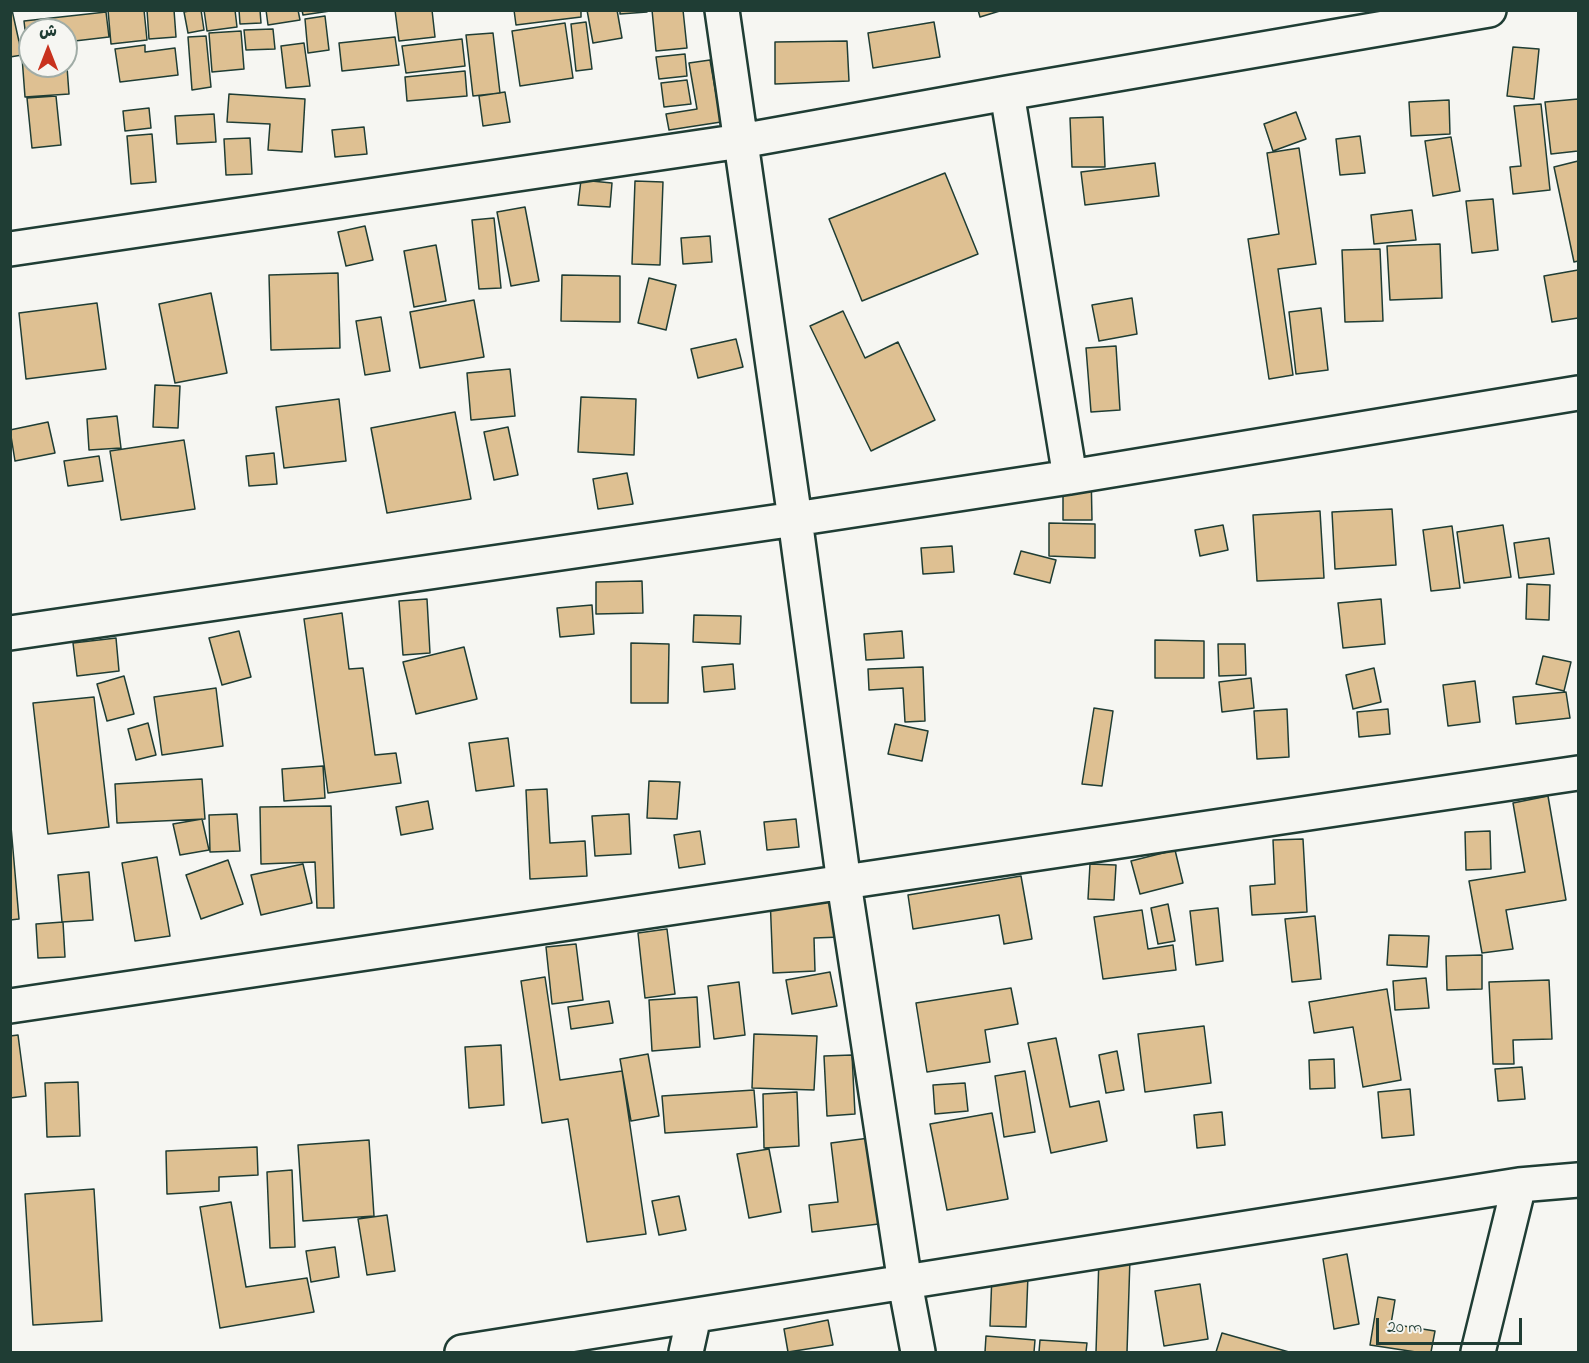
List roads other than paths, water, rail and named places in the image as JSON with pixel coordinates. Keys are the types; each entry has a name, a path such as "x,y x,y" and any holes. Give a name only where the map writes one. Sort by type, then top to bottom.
{"street":[{"path":"722,10 795,519 844,883 905,1283 918,1353"},
{"path":"10,249 741,141 1489,10"},
{"path":"1007,93 1071,477"},
{"path":"10,633 1071,477 1578,393"},
{"path":"10,1006 1578,773"},
{"path":"462,1353 1519,1185 1578,1180"},
{"path":"1478,1353 1519,1185"},
{"path":"686,1353 694,1316"}]}
